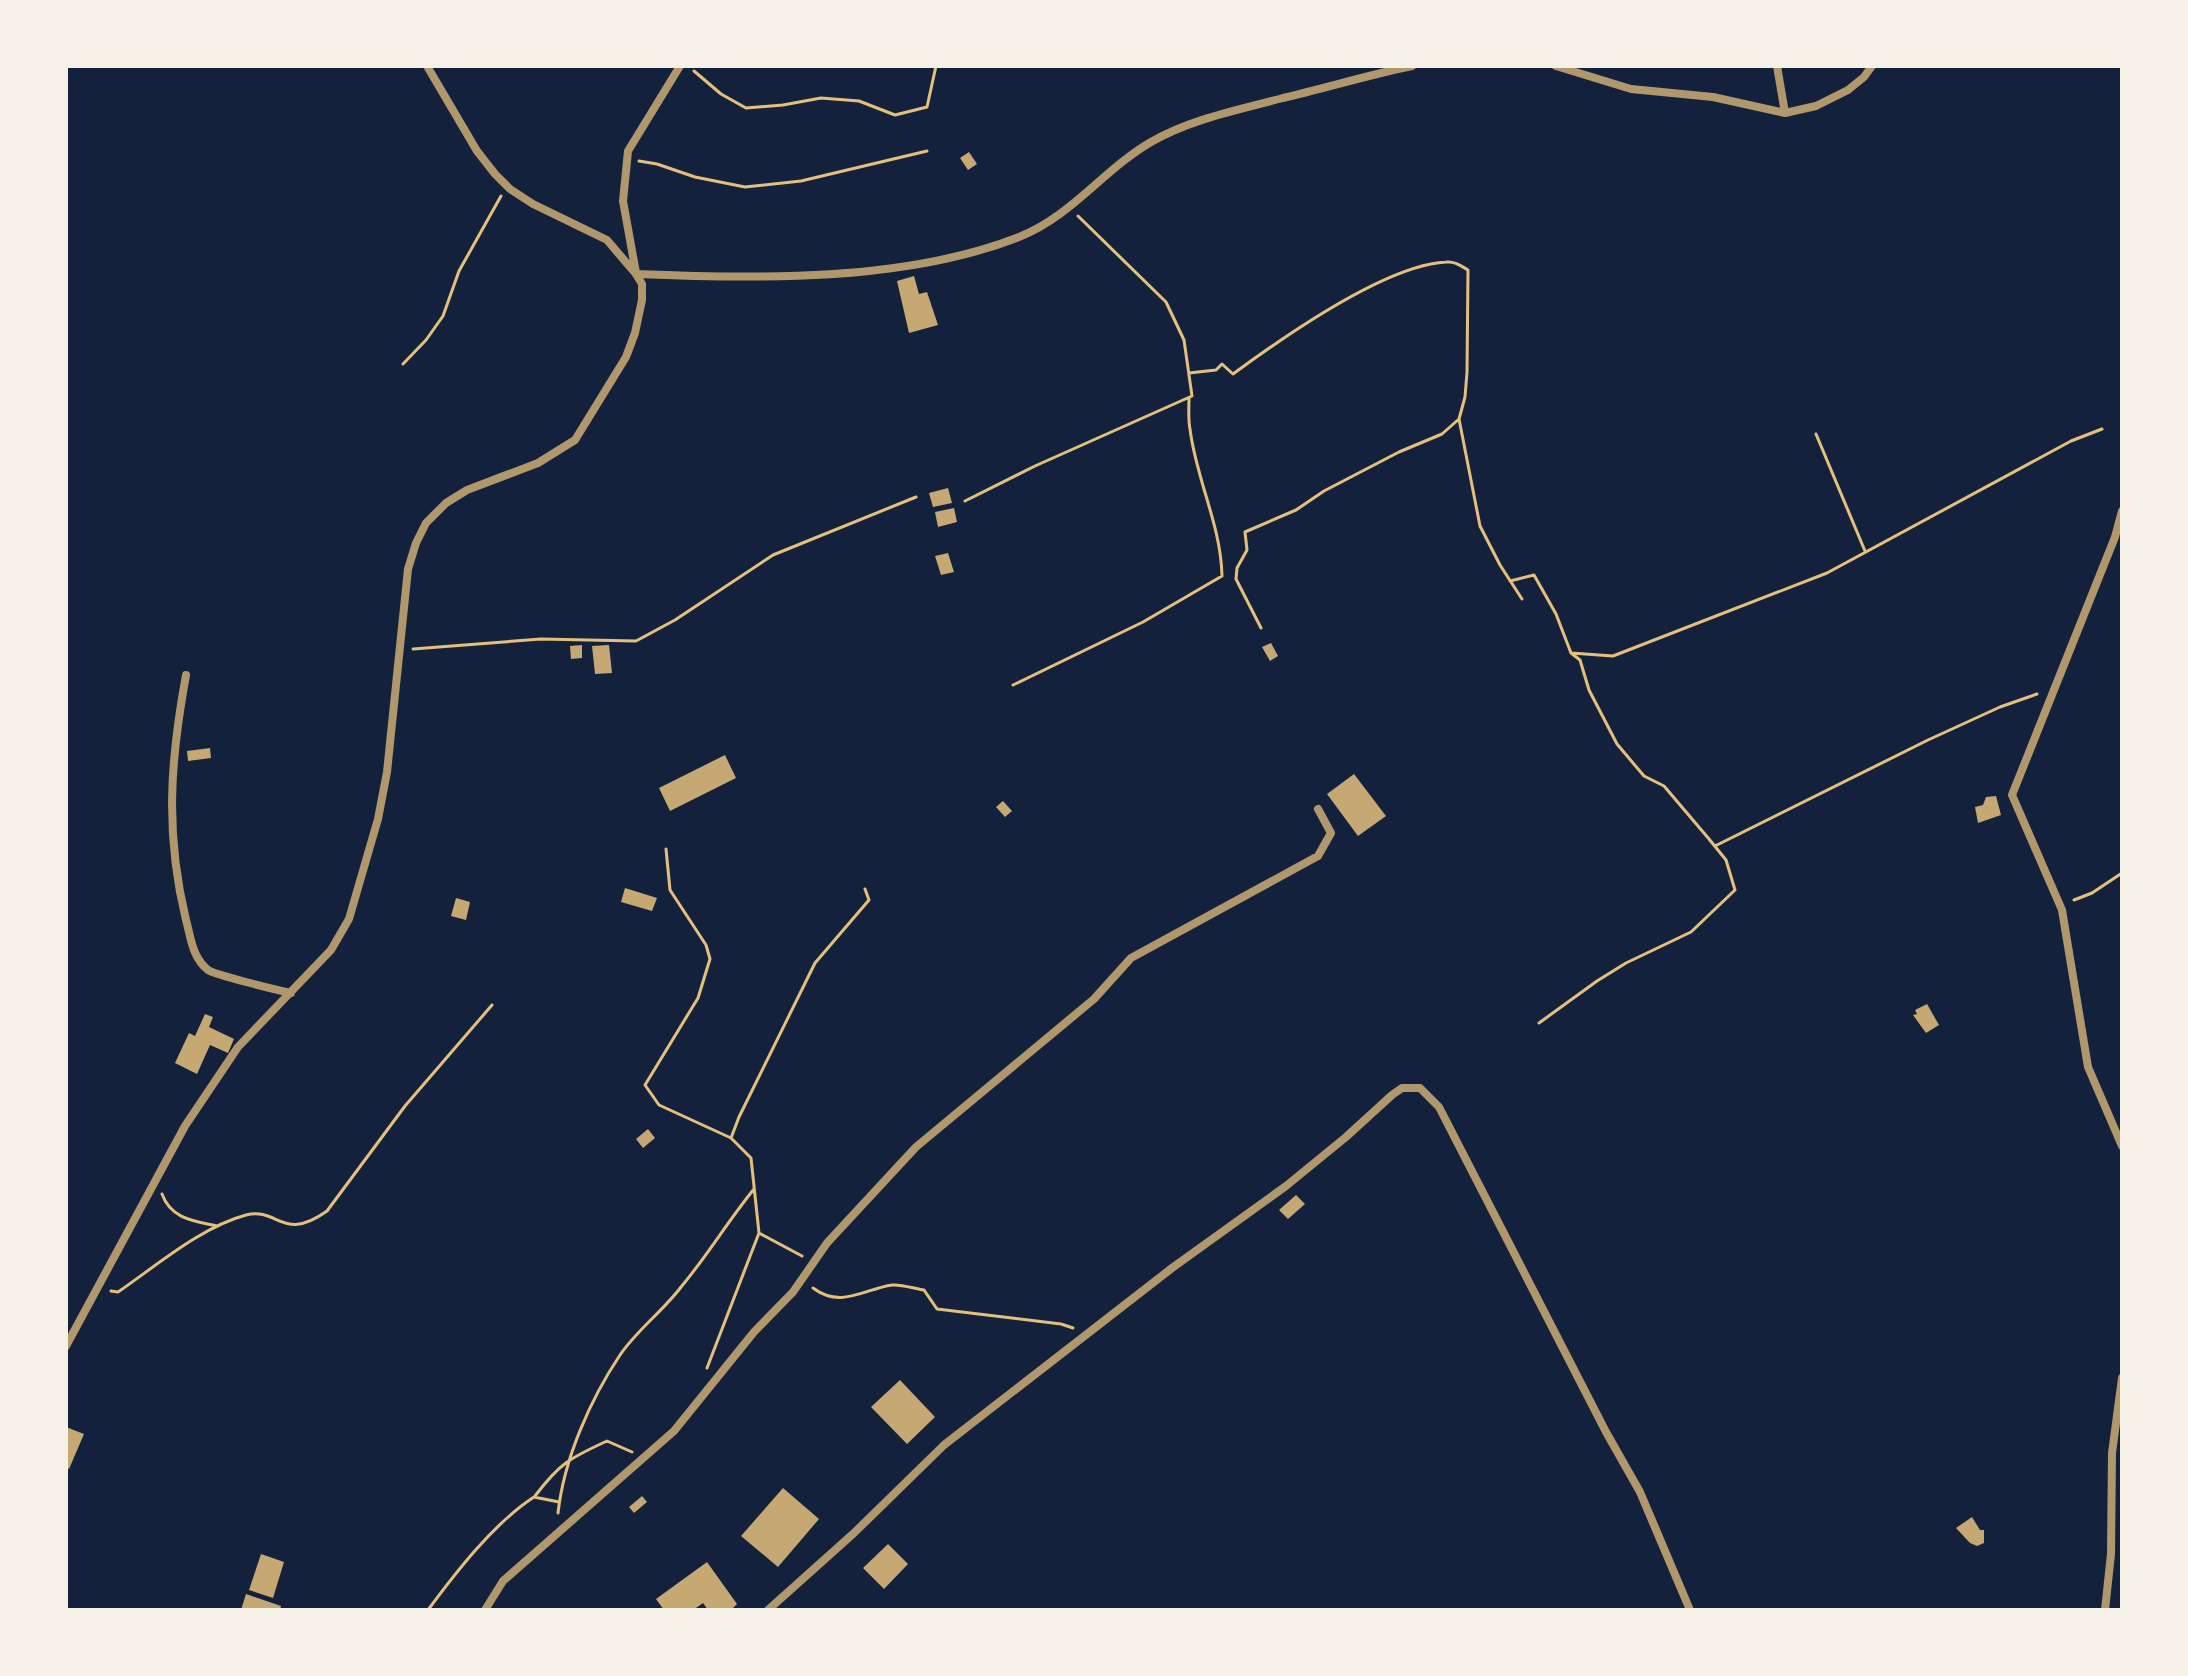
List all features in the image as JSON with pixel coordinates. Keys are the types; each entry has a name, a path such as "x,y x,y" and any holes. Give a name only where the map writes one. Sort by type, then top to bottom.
{"street":[{"path":"66,1346 185,1126 238,1047 331,950 349,919 378,819 387,772 408,569 426,523 446,503 467,490 538,463 575,440 618,370 635,333 642,284 636,274 607,240 533,204 508,187 477,151 427,66"},
{"path":"636,274 623,201 628,151 680,66"},
{"path":"636,274 744,278 907,265 993,246 1040,228 1070,208 1130,156 1172,132 1223,114 1412,66"},
{"path":"1556,66 1631,89 1713,97 1785,113 1816,106 1848,90 1872,66"},
{"path":"1777,66 1785,113"},
{"path":"2122,511 2115,537 2012,795 2060,905 2088,1067 2122,1146"},
{"path":"186,675 174,737 170,789 172,835 193,951 208,971 291,993"},
{"path":"485,1610 503,1581 674,1431 754,1332 793,1292 827,1243 916,1147 1094,999 1131,958 1318,856 1331,833 1318,809"},
{"path":"768,1610 854,1533 944,1445 1172,1268 1286,1186 1402,1088 1420,1088 1439,1107 1640,1492 1690,1610"},
{"path":"2105,1610 2111,1554 2112,1453 2122,1378"}],"path":[{"path":"688,66 721,94 746,108 821,98 859,101 895,115 927,107 936,66"},
{"path":"627,159 745,187 801,181 927,151"},
{"path":"403,364 443,316 459,271 495,204 508,187"},
{"path":"1013,685 1143,622 1222,576 1222,559 1214,522 1190,429 1189,398 1192,396 1184,340 1166,302 1070,208"},
{"path":"1189,373 1216,370 1222,364 1233,374 1347,299 1386,279 1448,261 1468,270 1467,372 1459,419 1480,526 1522,599"},
{"path":"965,501 1035,466 1189,398"},
{"path":"1261,628 1236,579 1237,568 1247,550 1245,532 1296,510 1324,491 1399,452 1442,434 1459,419"},
{"path":"1571,653 1613,656 1827,573 2071,441 2102,429"},
{"path":"1816,434 1865,551"},
{"path":"401,649 541,639 636,641 675,620 773,555 916,497"},
{"path":"1510,581 1534,575 1556,614 1571,653 1580,660 1589,690 1617,744 1644,776 1664,786 1715,846 1726,860 1735,890 1691,932 1626,963 1568,999 1539,1023"},
{"path":"1715,846 1928,740 2000,707 2055,688"},
{"path":"666,849 670,890 706,945 710,959 698,998 645,1085 659,1105 731,1138 751,1158 759,1233 706,1369"},
{"path":"2060,905 2092,893 2122,873"},
{"path":"731,1138 815,963 869,900 865,889"},
{"path":"97,1291 118,1292 217,1226 250,1214 294,1226 311,1223 327,1211 405,1106 492,1005"},
{"path":"157,1179 166,1206 176,1215 217,1226"},
{"path":"555,1535 559,1502 571,1457 588,1413 621,1354 682,1287 754,1189"},
{"path":"759,1233 803,1257 810,1286 825,1297 861,1296 894,1285 924,1290 937,1309 1061,1324 1087,1335"},
{"path":"428,1610 495,1531 534,1497 551,1474 571,1457 607,1441 643,1457"},
{"path":"534,1497 559,1502"}],"building":[{"path":"969,152 977,164 968,170 960,158"},
{"path":"914,276 919,294 927,292 938,325 909,333 897,281"},
{"path":"948,488 952,503 933,507 929,493"},
{"path":"954,508 957,522 938,527 935,512"},
{"path":"948,553 954,572 941,575 935,556"},
{"path":"1271,643 1278,656 1270,661 1262,647"},
{"path":"582,645 582,658 571,659 570,646"},
{"path":"609,645 612,673 595,674 592,646"},
{"path":"210,748 211,758 188,761 187,751"},
{"path":"725,755 736,778 670,811 659,788"},
{"path":"1354,774 1386,816 1358,836 1327,794"},
{"path":"1996,796 2001,815 1978,823 1975,807 1983,805 1986,797"},
{"path":"1003,801 1012,811 1005,817 996,807"},
{"path":"625,888 657,898 652,911 621,902"},
{"path":"456,898 470,902 466,920 451,916"},
{"path":"1927,1004 1939,1025 1926,1033 1913,1015 1917,1014 1915,1010"},
{"path":"205,1014 213,1017 209,1027 234,1039 228,1053 210,1045 197,1074 175,1063 189,1033 195,1036"},
{"path":"648,1129 655,1138 643,1148 636,1139"},
{"path":"1296,1195 1305,1204 1288,1219 1279,1210"},
{"path":"900,1380 935,1417 907,1444 871,1407"},
{"path":"66,1427 84,1434 69,1469 66,1468"},
{"path":"783,1488 819,1519 778,1567 741,1536"},
{"path":"642,1496 647,1502 634,1513 629,1507"},
{"path":"1972,1517 1980,1530 1984,1530 1984,1543 1977,1546 1956,1528"},
{"path":"888,1544 908,1564 884,1589 863,1568"},
{"path":"261,1554 284,1562 273,1598 249,1590"},
{"path":"707,1562 737,1604 731,1610 708,1610 703,1603 693,1610 664,1610 656,1599"},
{"path":"246,1594 281,1606 280,1610 241,1610"}]}
